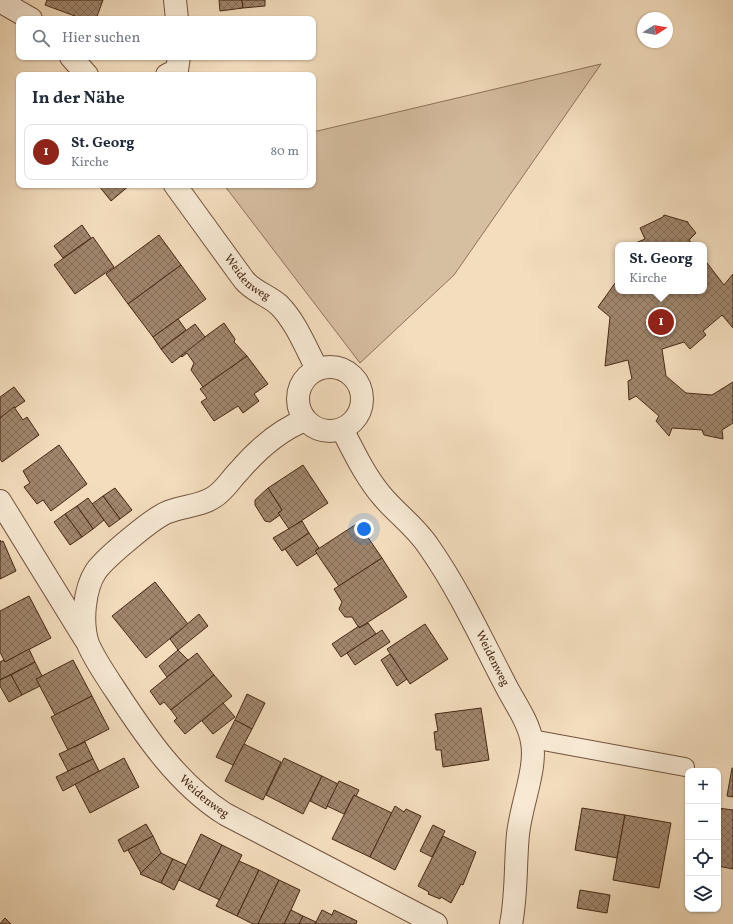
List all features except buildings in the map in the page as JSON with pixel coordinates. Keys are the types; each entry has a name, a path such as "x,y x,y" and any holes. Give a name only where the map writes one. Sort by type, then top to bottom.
{"street":[{"path":"175,0 177,16"},
{"path":"0,1 26,16"},
{"path":"74,60 84,72"},
{"path":"172,72 176,70 178,60"},
{"name":"Weidenweg","path":"177,188 244,280 255,290 271,299 282,310 293,325 318,369"},
{"path":"327,367 341,369 353,377 359,384 362,394 358,415 351,423 342,429 332,431 322,430 305,420 300,411 297,401 298,391 302,382 309,374 318,369 327,367"},
{"name":"Weidenweg","path":"88,643 85,621 87,600 94,576 102,563 129,540 167,512 207,501 216,496 240,469 277,436 294,424 305,420"},
{"name":"Weidenweg","path":"342,429 364,472 373,485 383,498 413,526 433,553 476,629 532,739 533,760 521,808 515,892 511,924"},
{"name":"Weidenweg","path":"0,501 88,643 108,680 136,721 174,770 198,795 225,814 436,924"}],"lane":[{"path":"532,739 685,767"}],"shaded area":[{"path":"601,64 454,275 360,363 226,188 316,188 316,131"}],"place":[{"name":"St. Georg","path":"661,322"}]}
